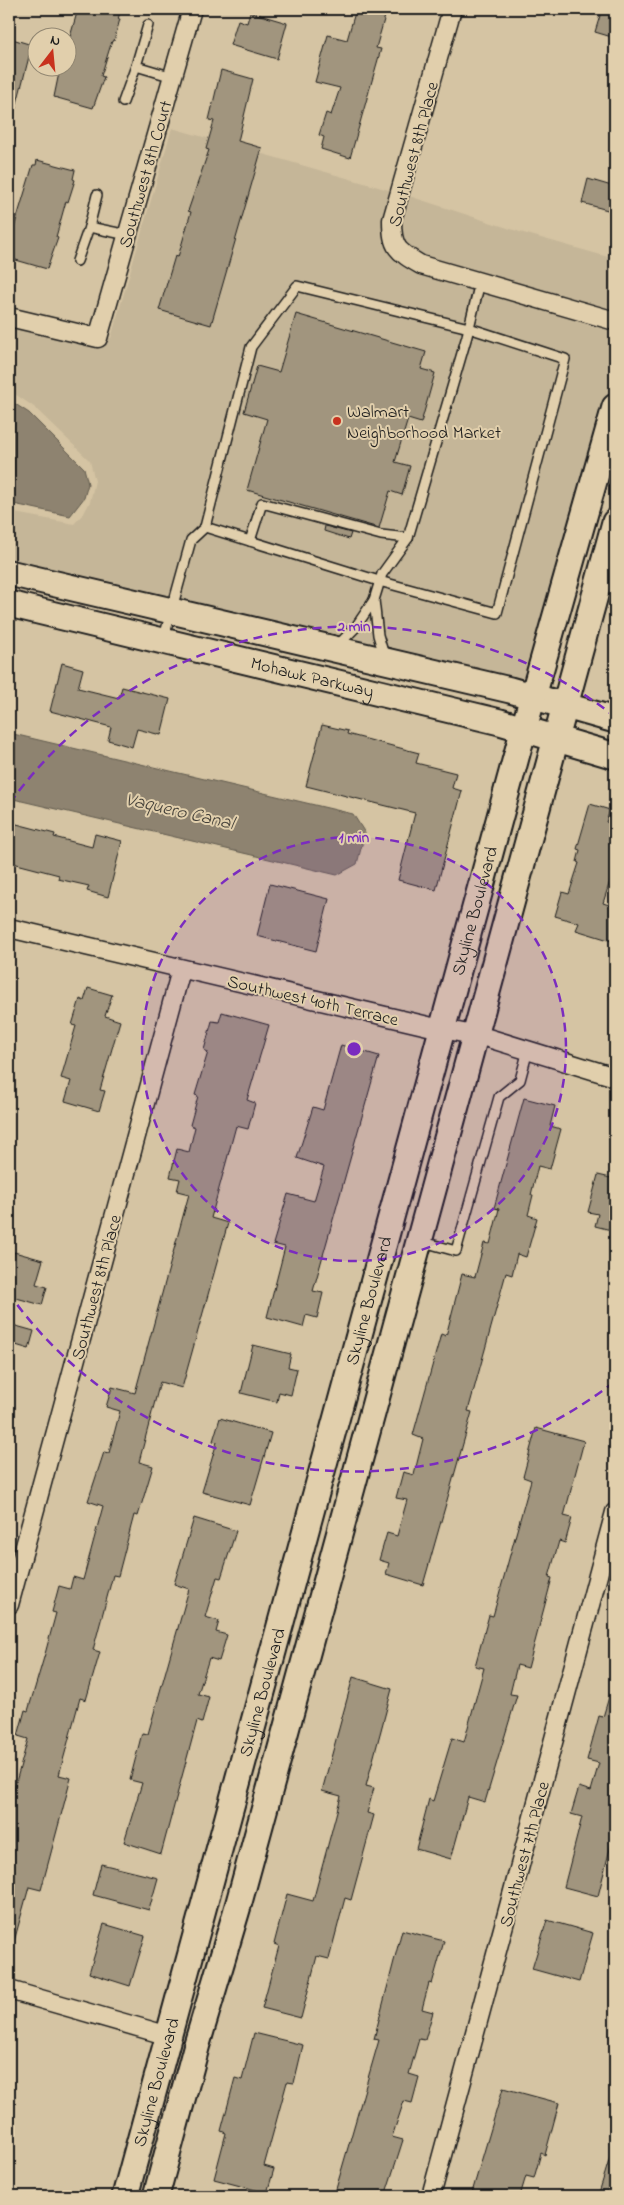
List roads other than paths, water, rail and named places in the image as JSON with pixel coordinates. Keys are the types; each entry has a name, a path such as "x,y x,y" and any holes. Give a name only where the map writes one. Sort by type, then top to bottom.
{"street":[{"name":"Southwest 8th Court","path":"9,317 98,338 192,9"},
{"name":"Southwest 8th Place","path":"452,9 392,220 392,240 403,255 421,265 615,321"},
{"name":"Skyline Boulevard","path":"125,2196 524,728 615,407"},
{"name":"Skyline Boulevard","path":"156,2196 197,2044 238,1906 615,522"},
{"name":"Mohawk Parkway","path":"9,573 534,696 615,720"},
{"name":"Mohawk Parkway","path":"9,604 524,728 615,756"},
{"name":"Southwest 40th Terrace","path":"9,928 182,970 476,1035 615,1077"},
{"name":"Southwest 8th Place","path":"9,1605 182,970"},
{"name":"Southwest 7th Place","path":"431,2196 615,1512"},
{"path":"9,1990 197,2044"}],"lane":[{"path":"124,102 148,25"},
{"path":"136,66 173,77"},
{"path":"77,261 89,228 97,195"},
{"path":"89,228 128,235"},
{"path":"334,650 355,628 374,600 379,581 408,538 469,328 480,282"},
{"path":"163,641 191,540 205,527 251,347 297,286 469,328 565,358 497,613 379,581 205,527"},
{"path":"250,541 262,503 381,535 408,538"},
{"path":"374,600 378,635 386,661"},
{"path":"420,1241 456,1251 499,1098 520,1080 528,1050"}],"water":[{"path":"9,400 29,413 84,468 88,484 84,498 70,516 9,503"},
{"name":"Vaquero Canal","path":"9,733 353,814 365,833 357,864 337,875 9,798"}],"place":[{"name":"Walmart Neighborhood Market","path":"337,421"}]}
